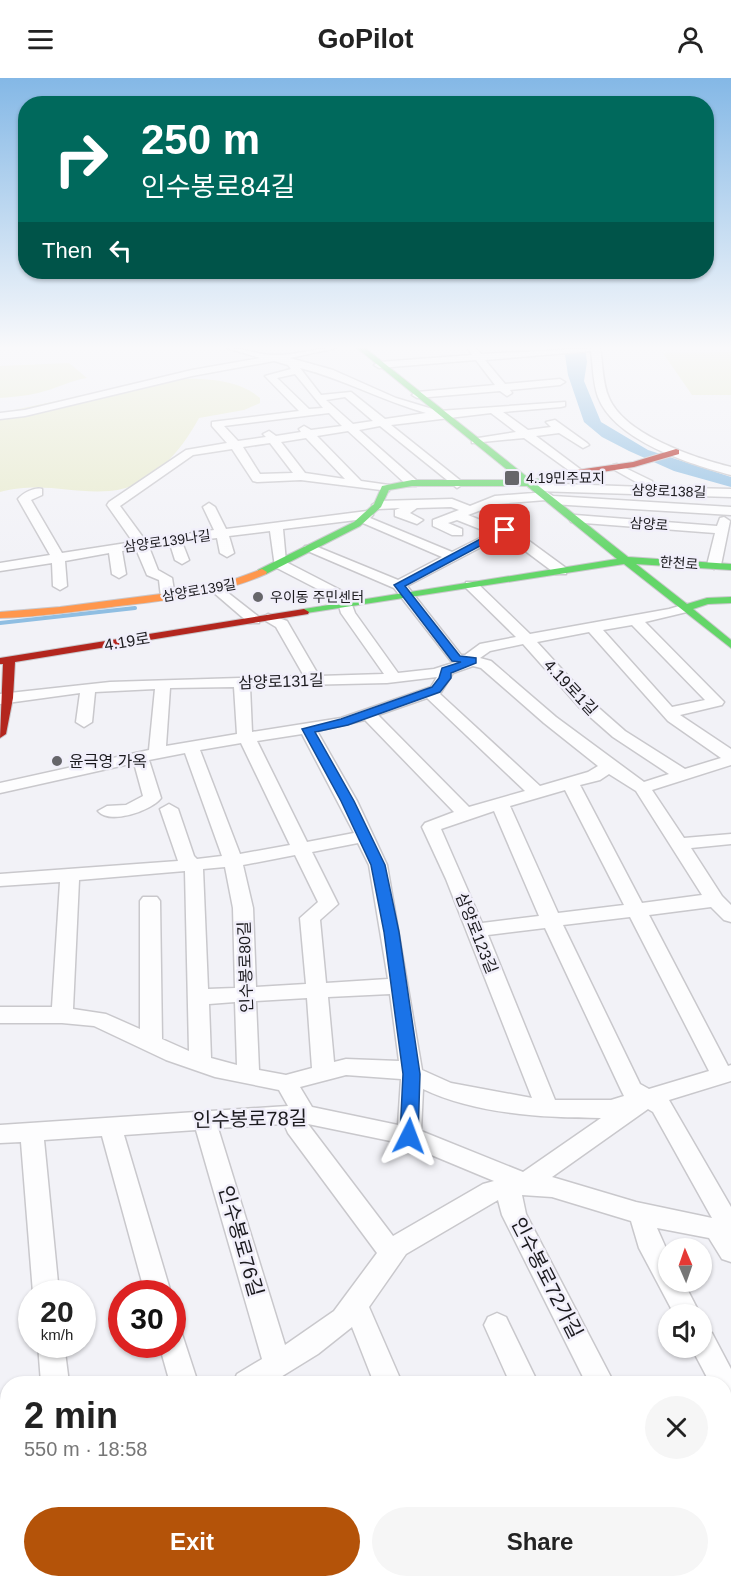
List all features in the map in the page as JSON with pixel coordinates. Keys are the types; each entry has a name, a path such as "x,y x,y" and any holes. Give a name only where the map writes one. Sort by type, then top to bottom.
{"street":[{"path":"265,418 216,424 236,446 257,478 301,476 386,488 412,483 532,485 578,472 634,464 676,452"},
{"path":"293,418 357,484"},
{"path":"340,418 412,483"},
{"path":"380,418 452,484"},
{"path":"168,597 165,578 148,566 141,544 113,505 190,452 414,418"},
{"name":"삼양로","path":"447,418 731,645"},
{"path":"506,418 578,472"},
{"path":"476,441 525,434 557,418"},
{"path":"556,456 583,448 561,418"},
{"path":"620,418 654,441 676,452 731,471"},
{"path":"254,420 276,440 301,476"},
{"name":"삼양로138길","path":"617,467 648,484"},
{"path":"452,484 447,491 482,505"},
{"name":"삼양로138길","path":"532,485 730,493"},
{"name":"삼양로139길","path":"0,615 31,614 168,597 218,589 242,582 310,549 364,517 378,505 386,488"},
{"path":"38,492 24,499 58,557 60,586"},
{"path":"592,532 711,565 725,534 730,493"},
{"path":"457,532 437,523 495,500 549,498 729,511"},
{"path":"378,505 452,503 462,512 500,532"},
{"path":"417,520 399,513 421,504"},
{"path":"209,507 222,533 227,553"},
{"path":"364,517 453,557"},
{"name":"삼양로139나길","path":"0,567 276,525 364,517"},
{"name":"삼양로","path":"575,519 725,534"},
{"path":"276,525 280,564 339,592 345,605 393,678"},
{"path":"403,590 453,557 505,530 561,571"},
{"path":"175,539 182,560"},
{"path":"115,548 119,574"},
{"path":"310,549 403,590 456,658 486,664 550,720 609,766 642,788 715,900 731,916"},
{"name":"한천로","path":"627,560 731,567"},
{"name":"4.19로","path":"5,660 345,605 403,590 471,585 627,560"},
{"name":"4.19로1길","path":"471,585 526,639 586,705 619,734 682,775"},
{"path":"218,589 261,619 282,624 314,680"},
{"path":"686,608 707,601 731,600"},
{"name":"삼양로131길","path":"3,699 88,689 393,678 446,671 457,669 472,661 473,655 485,646 635,620 686,608"},
{"path":"635,620 716,702 669,712"},
{"path":"592,627 669,712 728,764"},
{"path":"0,734 5,660"},
{"path":"0,788 149,755 308,729 368,714 436,690 445,678 446,671"},
{"path":"242,682 243,732 248,737 328,904 310,918 324,1073"},
{"path":"107,811 130,810 152,798 149,755 163,685"},
{"path":"84,722 88,689"},
{"path":"429,692 536,792"},
{"path":"368,714 466,814"},
{"path":"308,729 378,865 385,894 412,1074 409,1136"},
{"name":"인수봉로80길","path":"190,747 233,860 243,908 248,1076"},
{"path":"642,788 728,764"},
{"name":"삼양로123길","path":"544,1110 543,1097 476,930 430,827 536,792 594,776 609,766"},
{"path":"0,1016 62,1015 98,1019 200,1063 285,1083 346,1067 377,1067 400,1070 447,1090 544,1110 611,1109 727,1074 635,909 570,782"},
{"path":"500,804 552,922 632,1090 661,1106 724,1217 726,1236 547,1184 517,1186"},
{"path":"170,810 186,859 194,865"},
{"path":"0,880 194,865 301,849 365,836"},
{"path":"679,844 731,838"},
{"path":"194,865 200,1063"},
{"path":"62,1015 70,876"},
{"path":"476,930 715,900"},
{"path":"150,901 151,1043"},
{"path":"198,997 398,986"},
{"path":"285,1083 300,1106 301,1114 296,1121 296,1127 391,1253"},
{"path":"517,1186 647,1098"},
{"name":"인수봉로78길","path":"0,1134 301,1114 409,1136 517,1186"},
{"name":"인수봉로76길","path":"204,1119 264,1375 342,1320 397,1246 492,1191 517,1186"},
{"path":"110,1125 154,1280"},
{"path":"32,1131 45,1280"},
{"name":"인수봉로72가길","path":"517,1186 514,1215 596,1376"},
{"path":"642,1213 642,1223 658,1257"},
{"path":"354,1306 365,1324 385,1376"},
{"path":"497,1325 521,1376"},
{"path":"52,1358 54,1376"},
{"path":"176,1358 182,1376"},
{"path":"711,1358 720,1376"}],"green space":[{"path":"0,418 199,418 174,455 139,483 110,491 30,488 0,492"}],"water":[{"path":"583,418 599,418 601,422 648,450 731,477 731,487 674,471 602,437"}],"waterway":[{"path":"0,623 135,608"}],"traffic: fast":[{"path":"449,418 731,645"},
{"path":"262,572 357,524 378,505 385,488 412,483 529,483 570,474"},
{"path":"304,612 628,560 731,567"},
{"path":"686,608 707,601 731,600"}],"traffic: slow":[{"path":"0,615 192,594 228,585 262,572"}],"traffic: jam":[{"path":"570,474 634,464 676,452"},
{"path":"0,661 304,612"},
{"path":"0,734 7,698 9,660"}],"place":[{"name":"4.19민주묘지","path":"512,478"},
{"name":"우이동 주민센터","path":"258,597"},
{"name":"윤극영 가옥","path":"57,761"}],"route":[{"path":"409,1136 412,1074 385,894 378,865 348,801 308,729 344,722 436,690 445,678 446,671 457,669 472,661 456,658 399,585 505,530"}]}
